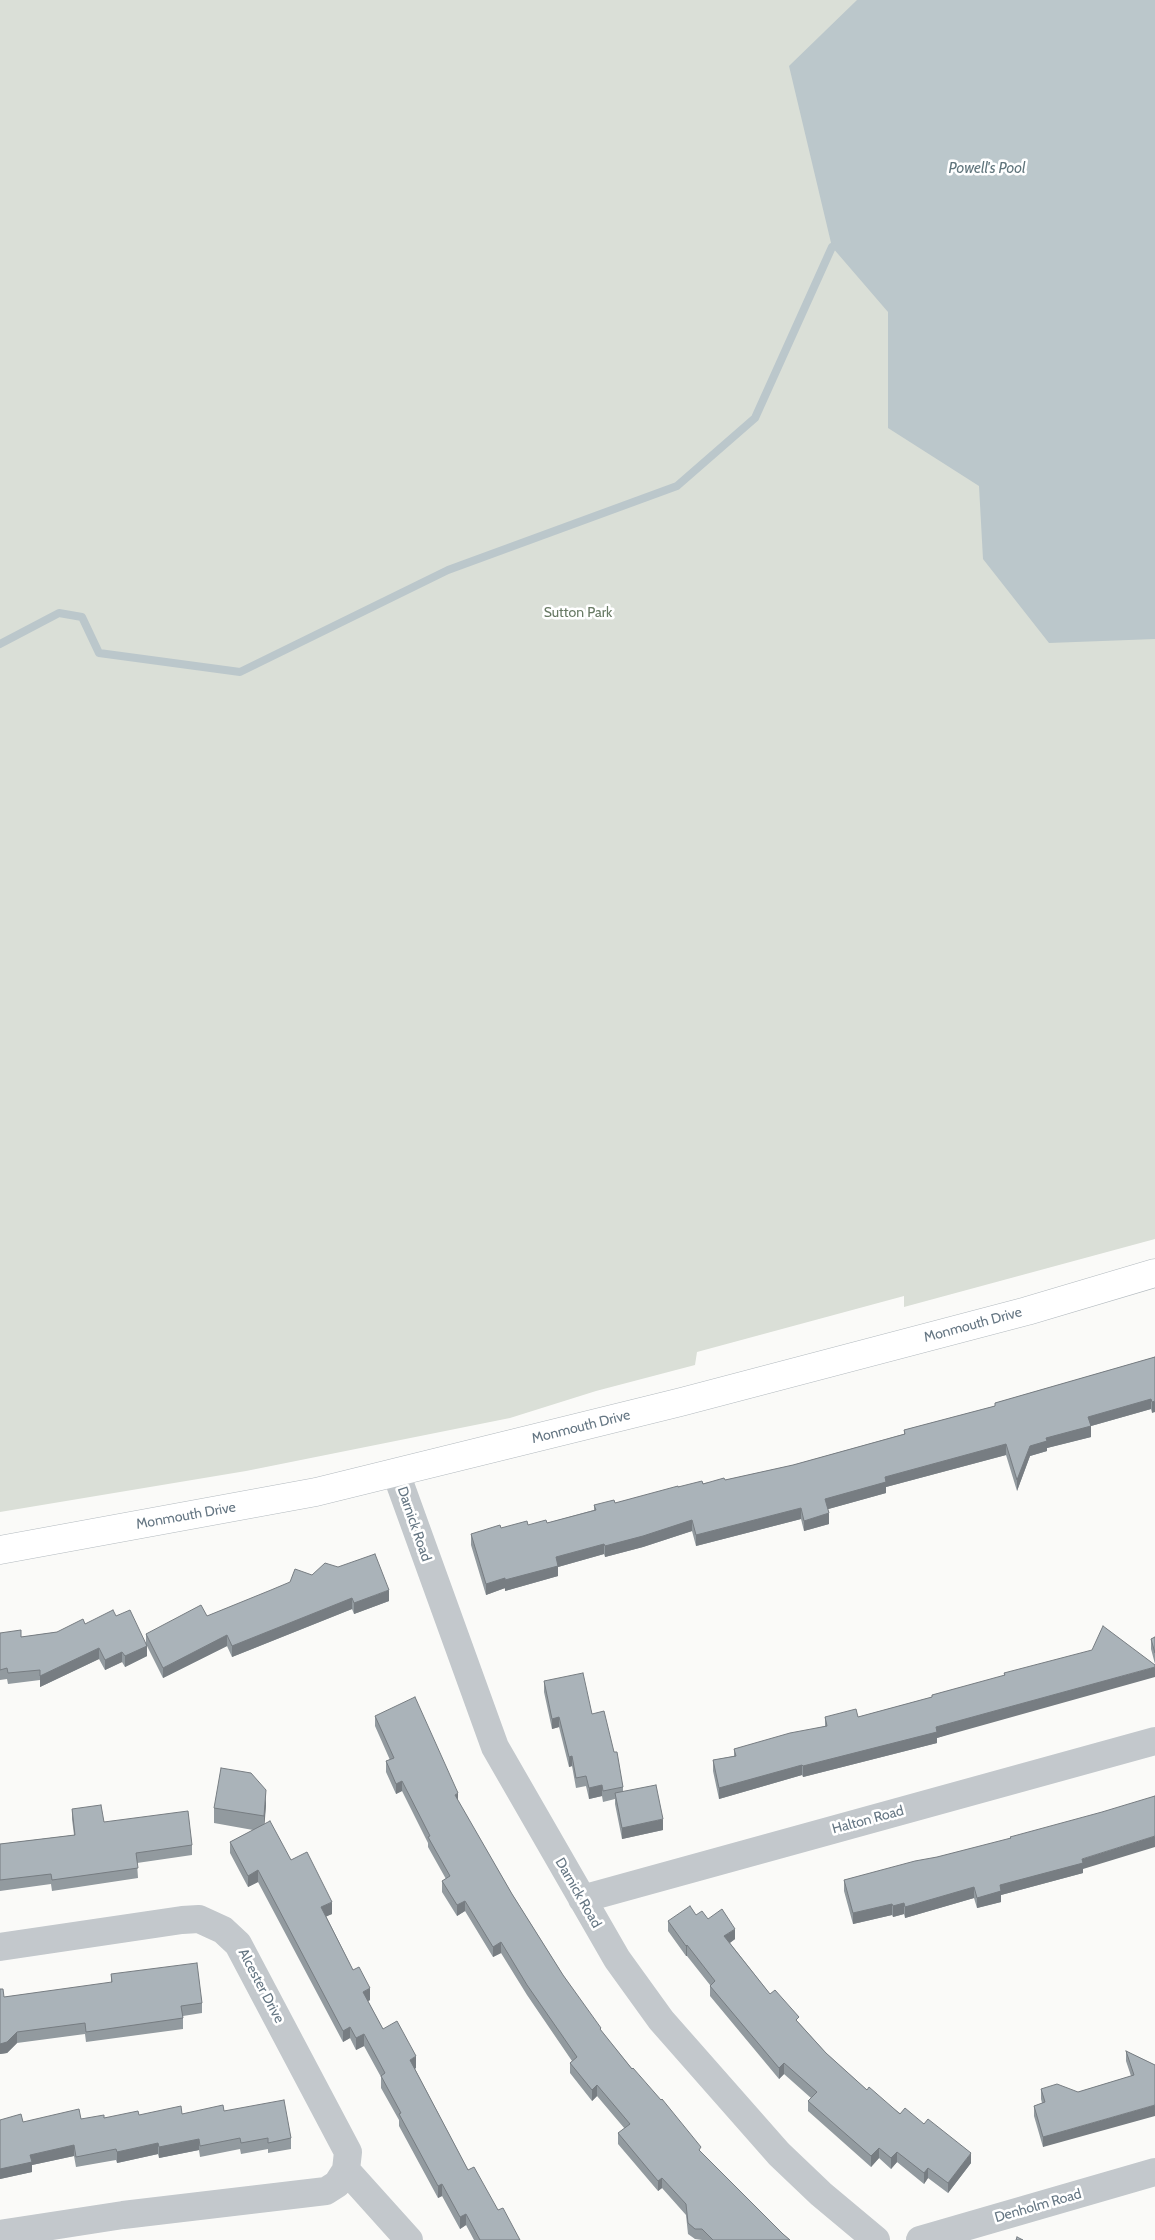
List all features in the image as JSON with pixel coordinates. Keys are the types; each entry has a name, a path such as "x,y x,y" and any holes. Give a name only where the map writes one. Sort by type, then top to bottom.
{"street":[{"name":"Monmouth Drive","path":"0,1550 316,1492 396,1473 1027,1311 1155,1273"},
{"name":"Darnick Road","path":"396,1473 495,1747 617,1959 661,2020 746,2119 814,2188 876,2240"},
{"name":"Halton Road","path":"582,1899 1155,1741"},
{"name":"Alcester Drive","path":"0,1948 199,1919 223,1930 238,1944 341,2136 348,2152 346,2170"},
{"path":"0,2234 123,2215 326,2191 337,2184 346,2170 410,2240"},
{"name":"Denholm Road","path":"920,2240 1155,2172"}],"green space":[{"name":"Sutton Park","path":"0,0 1155,0 1155,1239 904,1307 904,1296 697,1352 695,1365 596,1391 510,1418 246,1471 0,1512"}],"water":[{"name":"Powell's Pool","path":"857,0 1155,0 1155,639 1049,643 983,559 979,486 888,428 888,312 832,247 789,66"}],"building":[{"path":"1155,1357 1155,1401 1152,1402 1151,1399 1088,1417 1091,1426 1046,1438 1047,1441 1030,1446 1017,1480 1006,1444 885,1477 886,1482 825,1499 829,1513 804,1521 801,1508 696,1535 692,1520 643,1536 556,1557 558,1566 486,1584 471,1534 500,1525 501,1528 527,1521 528,1525 546,1520 547,1523 596,1510 594,1505 614,1500 615,1503 678,1486 702,1481 703,1484 724,1478 725,1480 793,1465 905,1434 904,1430 995,1406 995,1403"},
{"path":"375,1554 389,1590 354,1603 352,1598 232,1646 227,1635 163,1668 146,1634 201,1605 207,1616 290,1582 295,1569 312,1575 325,1563 338,1567"},
{"path":"113,1610 116,1616 130,1610 147,1646 125,1656 122,1652 105,1660 99,1648 40,1676 40,1670 8,1673 7,1668 0,1670 0,1633 21,1630 21,1637 57,1632 83,1619 85,1624"},
{"path":"1103,1626 1155,1665 1155,1667 936,1727 937,1732 802,1765 719,1788 713,1760 736,1756 734,1749 790,1733 827,1726 825,1717 856,1709 858,1717 1005,1675 1004,1673 1092,1650"},
{"path":"1155,1637 1155,1653 1151,1639"},
{"path":"583,1673 592,1714 604,1711 614,1752 617,1752 623,1787 603,1791 602,1785 589,1788 586,1776 576,1778 572,1756 569,1757 559,1717 552,1719 544,1681"},
{"path":"415,1697 458,1793 455,1795 512,1894 563,1975 600,2029 632,2069 662,2099 701,2147 699,2150 790,2240 713,2240 702,2229 695,2229 688,2223 686,2204 662,2178 658,2181 618,2133 630,2124 597,2085 592,2090 570,2063 577,2057 527,1985 501,1942 493,1947 465,1901 457,1905 442,1881 450,1876 428,1837 430,1836 402,1781 396,1784 386,1761 394,1758 375,1716"},
{"path":"221,1768 251,1773 266,1790 264,1816 214,1808"},
{"path":"656,1785 663,1819 622,1828 615,1793"},
{"path":"1155,1796 1155,1836 1082,1859 1083,1863 1000,1885 1001,1891 977,1898 974,1887 905,1907 904,1903 893,1906 892,1904 853,1913 844,1880 1011,1838"},
{"path":"101,1805 104,1822 188,1811 192,1845 136,1853 138,1868 52,1880 51,1874 0,1880 0,1844 75,1835 72,1809"},
{"path":"270,1821 291,1860 307,1852 332,1902 321,1907 353,1970 359,1967 370,1988 363,1992 383,2029 397,2021 416,2056 410,2060 468,2170 474,2167 498,2210 503,2208 520,2240 480,2240 466,2214 460,2217 442,2184 438,2186 399,2114 401,2113 381,2076 385,2073 364,2034 356,2038 350,2027 343,2031 258,1870 248,1876 230,1842"},
{"path":"690,1906 696,1915 702,1911 708,1919 722,1909 735,1929 724,1936 770,1994 775,1990 799,2017 796,2020 826,2053 867,2090 869,2087 900,2114 905,2108 924,2124 928,2119 971,2153 948,2183 928,2168 924,2173 897,2152 891,2158 879,2148 871,2156 808,2101 817,2092 784,2063 779,2068 710,1986 715,1981 668,1921"},
{"path":"197,1963 202,2003 181,2006 183,2018 86,2032 85,2023 17,2032 7,2042 0,2044 0,1989 3,1989 4,1997 112,1982 111,1974"},
{"path":"1126,2051 1155,2065 1155,2105 1043,2137 1034,2106 1045,2102 1041,2089 1057,2084 1078,2092 1134,2075"},
{"path":"284,2100 291,2138 268,2143 268,2138 241,2143 240,2138 200,2146 199,2139 159,2147 158,2143 117,2152 116,2149 76,2157 74,2145 30,2155 32,2162 0,2169 0,2120 21,2114 23,2122 79,2109 81,2119 104,2115 104,2118 138,2111 139,2115 181,2106 182,2114 223,2105 224,2111"}],"waterway":[{"path":"0,644 59,613 82,617 99,653 240,672 448,570 677,486 755,418 832,247"}]}
